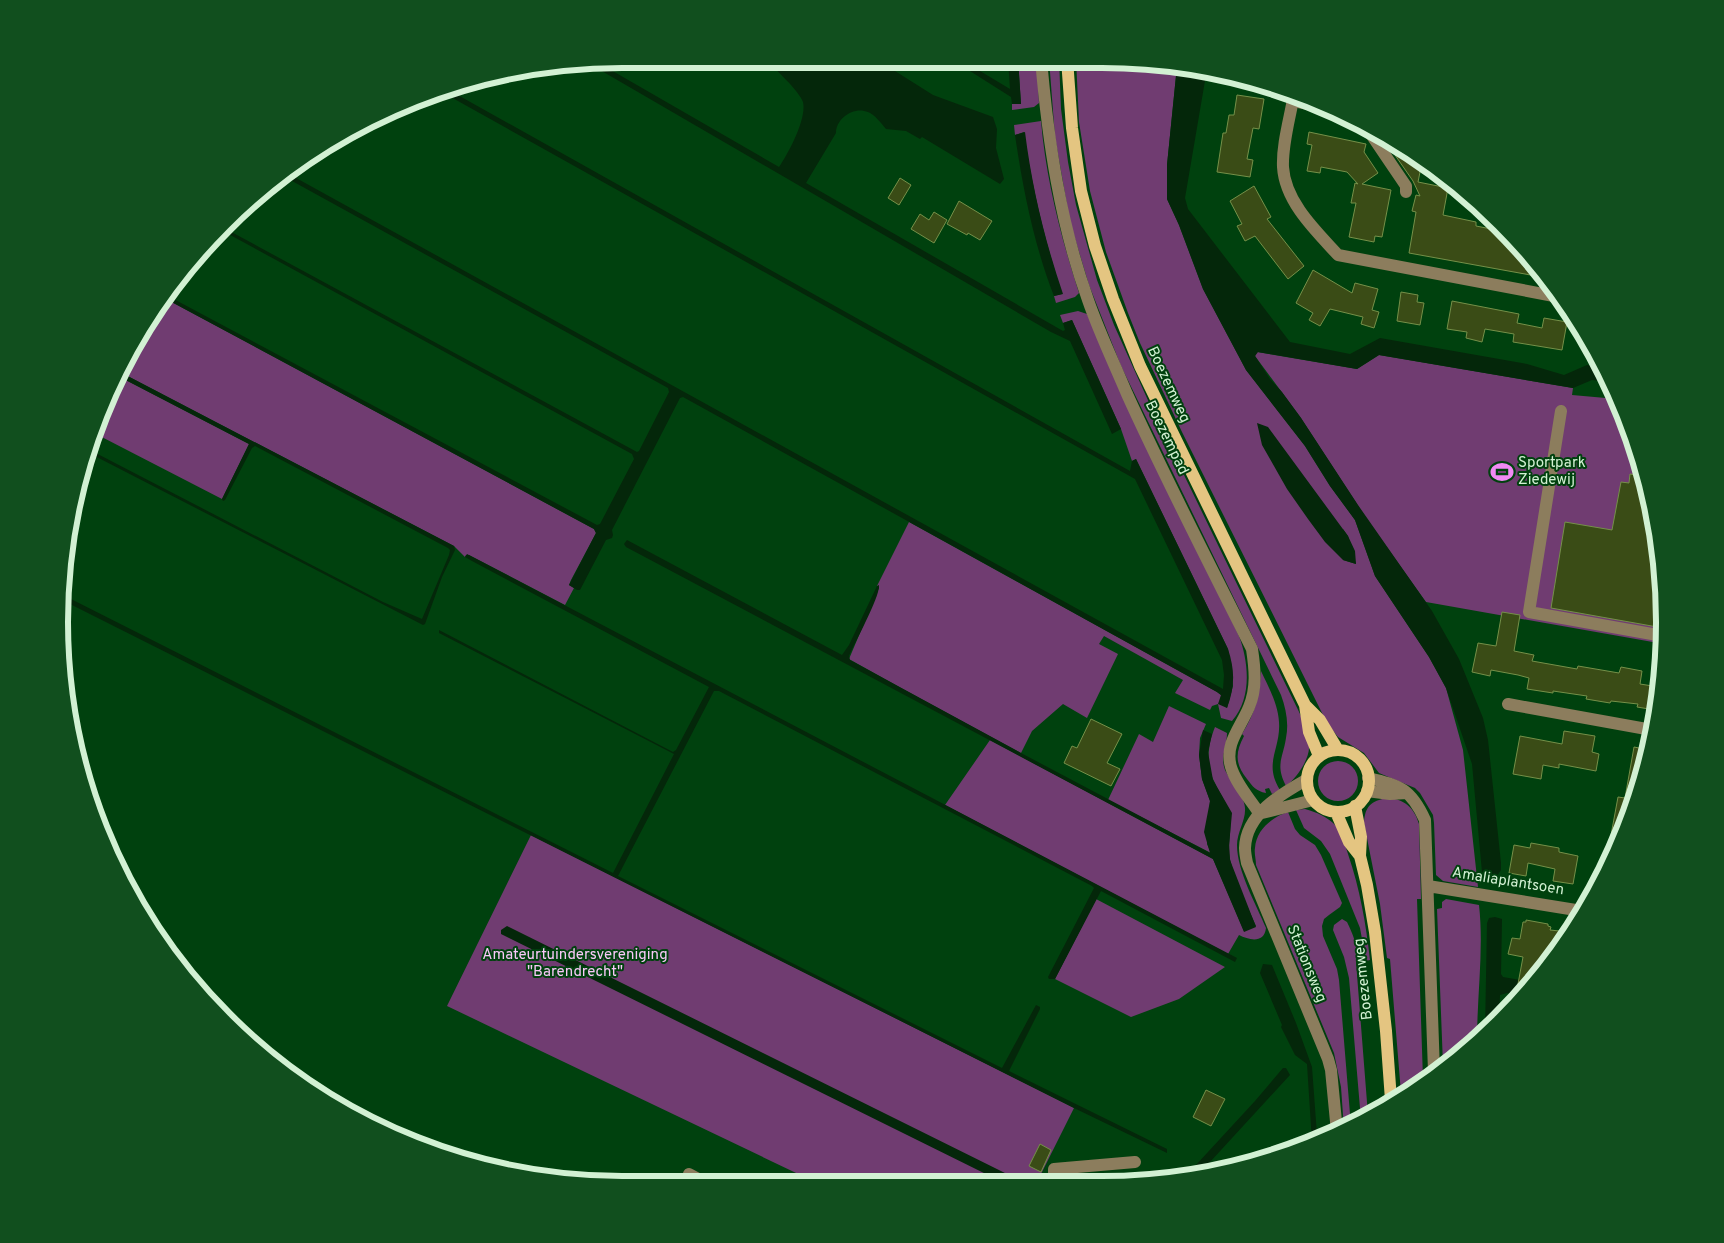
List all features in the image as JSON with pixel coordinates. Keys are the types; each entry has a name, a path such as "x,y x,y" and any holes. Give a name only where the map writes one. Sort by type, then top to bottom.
{"main road":[{"name":"Boezemweg","path":"1068,67 1072,128 1081,191 1095,246 1113,299 1140,366 1305,705 1309,732 1319,756"},
{"name":"Boezemweg","path":"1305,705 1320,720 1338,750"},
{"path":"1338,750 1347,751 1362,761 1368,778 1367,792 1355,806 1336,812 1327,810 1313,800 1306,780 1312,762 1328,751 1338,750"},
{"name":"Boezemweg","path":"1355,806 1361,837 1360,856 1375,932 1391,1094"},
{"name":"Boezemweg","path":"1336,812 1349,842 1360,856"}],"street":[{"name":"Boezempad","path":"1042,67 1045,111 1054,170 1071,245 1088,300 1144,432 1252,649 1255,671 1254,690 1250,706 1229,748 1229,760 1235,777 1260,813"},
{"path":"1293,102 1283,154 1283,169 1288,187 1295,202 1315,230 1338,255 1550,295"},
{"path":"1374,139 1406,186 1406,192"},
{"path":"1561,411 1529,612 1656,635"},
{"path":"1508,704 1646,729"},
{"path":"1368,778 1393,784 1407,793 1417,802 1425,820 1434,1065"},
{"name":"Stationsweg","path":"1306,780 1284,793 1260,813 1250,827 1245,847 1247,863 1331,1070 1336,1123"},
{"path":"1367,792 1407,793"},
{"path":"1260,813 1313,800"},
{"name":"Amaliaplantsoen","path":"1428,886 1575,910"},
{"path":"1054,1176 1054,1169 1135,1162"},
{"path":"689,1174 693,1176"}],"green space":[{"path":"1019,67 1037,67 1039,103 1034,107 1012,110 1012,104 1021,104"},
{"path":"1050,67 1059,67 1061,109 1076,205 1097,280 1114,325 1151,407 1301,716 1309,751 1302,768 1286,786 1280,767 1287,732 1286,711 1281,695 1121,366 1089,285 1070,222 1055,137"},
{"path":"1076,67 1176,72 1167,165 1167,199 1203,289 1246,370 1305,446 1330,486 1355,520 1375,576 1429,657 1446,688 1463,750 1478,887 1443,881 1436,875 1433,815 1420,793 1415,788 1379,773 1364,753 1338,737 1327,723 1182,432 1140,343 1106,252 1090,191 1079,122","holes":["1343,529 1348,536 1356,564 1343,560"]},
{"path":"1041,121 1043,143 1055,208 1079,293 1075,297 1056,303 1054,296 1062,294 1040,214 1024,132 1015,135 1014,125"},
{"path":"170,301 594,529 596,533 571,580 569,585 574,588 565,605 469,555 465,557 454,546 126,375 142,344"},
{"path":"1078,311 1087,314 1239,636 1245,657 1246,691 1243,702 1232,721 1221,718 1218,704 1212,706 1210,710 1175,693 1183,680 1104,636 1099,644 1118,654 1087,718 1063,704 1032,731 1021,753 849,659 879,588 877,586 909,522 1217,692 1221,695 1227,708 1233,686 1228,649 1136,459 1132,461 1121,429 1072,320 1063,323 1060,315"},
{"name":"Sportpark Ziedewij","path":"1257,352 1357,369 1379,355 1573,388 1572,395 1609,398 1627,443 1646,513 1655,585 1655,642 1426,602 1366,518 1301,418 1255,356"},
{"path":"124,379 249,444 222,499 100,436"},
{"path":"1261,671 1275,702 1279,722 1273,772 1280,790 1272,794 1269,788 1265,789 1266,793 1253,786 1243,774 1238,763 1239,748 1244,736 1242,734 1256,704"},
{"path":"1169,706 1206,724 1200,738 1199,755 1202,779 1210,801 1207,844 1211,853 1108,800 1139,734 1153,742"},
{"path":"1215,727 1227,733 1223,756 1225,770 1243,799 1245,808 1237,840 1240,866 1266,928 1265,933 1259,939 1251,939 1239,935 1228,954 945,805 990,740 1213,859 1244,931 1256,926 1232,868 1229,853 1229,813 1210,769 1209,747"},
{"path":"1342,761 1349,764 1355,770 1358,781 1357,789 1349,798 1342,801 1334,801 1327,798 1319,789 1318,777 1321,770 1330,762"},
{"path":"1387,798 1403,802 1414,813 1419,824 1421,899 1417,899 1423,1073 1401,1088 1390,959 1387,958 1380,904 1364,823 1367,808 1377,801"},
{"path":"1305,809 1318,813 1329,820 1336,826 1342,836 1359,893 1370,960 1366,961 1360,928 1330,854 1321,841 1304,828 1296,810"},
{"path":"1288,812 1295,829 1300,835 1315,845 1342,903 1340,907 1324,919 1322,926 1323,936 1337,969 1339,980 1350,1117 1343,1120 1341,1087 1334,1053 1256,865 1255,850 1258,835 1276,817"},
{"name":"Amateurtuindersvereniging \"Barendrecht\"","path":"531,835 1074,1108 1040,1176 802,1176 447,1006"},
{"path":"1096,899 1225,967 1179,999 1131,1017 1055,979"},
{"path":"1446,899 1479,905 1481,955 1477,1029 1443,1059 1437,909 1442,908 1442,902"},
{"path":"1342,919 1347,922 1356,944 1367,1108 1360,1111 1349,978 1344,957 1333,930 1334,925"}],"shaded area":[{"path":"773,67 889,67 933,95 993,117 997,129 996,148 1004,179 1000,184 922,137 920,139 906,131 886,129 873,115 863,111 852,112 842,118 836,133 806,183 1063,331 1065,330 1063,323 1072,320 1121,429 1112,434 1070,341 1051,332 597,68 607,68 779,167 800,127 803,109 801,98"},
{"path":"964,67 973,67 1010,89 1009,67 1019,67 1021,104 1012,104 1011,97"},
{"path":"1176,72 1206,77 1185,198 1188,209 1290,342 1350,354 1380,338 1527,364 1564,375 1587,365 1593,366 1599,376 1601,381 1592,380 1573,388 1379,355 1357,369 1258,352 1255,356 1270,379 1301,418 1358,505 1432,611 1459,659 1483,718 1488,740 1501,863 1501,870 1497,876 1484,876 1482,872 1472,764 1446,688 1429,657 1375,576 1355,520 1330,486 1305,446 1246,370 1203,289 1167,199 1167,165"},
{"path":"455,93 1130,471 1132,461 1136,459 1228,649 1233,678 1232,693 1227,708 1218,704 1221,695 1217,692 683,397 680,398 612,530 612,538 606,540 580,590 577,590 569,585 596,533 594,529 170,301 172,298 597,525 600,524 634,459 632,454 227,233 229,231 637,452 669,392 668,388 288,179 293,176 1223,689 1222,660 1135,479 448,95"},
{"path":"1025,132 1040,214 1063,294 1054,296 1035,237 1022,176 1015,135"},
{"path":"126,375 454,546 455,550 442,577 425,624 423,625 93,455 94,452 383,602 422,619 450,550 255,446 252,448 223,501 222,499 249,444 124,379"},
{"path":"1257,423 1268,427 1348,536 1355,551 1356,564 1343,560 1325,542 1308,519 1287,489 1262,445"},
{"path":"627,540 842,655 849,645 879,585 872,609 849,656 850,660 1210,853 1204,832 1210,801 1202,779 1199,755 1203,730 1212,734 1208,752 1213,780 1232,813 1229,845 1230,860 1256,927 1244,932 1213,859 626,547 624,544"},
{"path":"467,554 1237,958 1235,962 1101,891 1055,979 1049,979 1048,977 1094,888 1092,886 719,691 714,691 618,876 1002,1068 1036,1005 1040,1007 1009,1071 1167,1149 1167,1153 69,603 69,598 613,873 674,754 439,633 439,630 673,752 676,750 709,687 465,557"},
{"path":"1489,918 1502,919 1501,974 1503,977 1524,981 1512,994 1500,995 1499,1007 1485,1021 1487,923"},
{"path":"507,926 1010,1176 990,1176 501,934 501,930"},
{"path":"1263,964 1272,965 1312,1067 1317,1132 1312,1134 1307,1064 1295,1055 1281,1027 1282,1025 1260,973"},
{"path":"1283,1068 1286,1068 1290,1075 1207,1166 1193,1168"}],"building":[{"path":"1237,95 1264,99 1259,129 1253,128 1247,159 1253,160 1250,177 1217,172 1223,133 1226,133 1229,115 1234,115"},
{"path":"1309,132 1366,144 1364,152 1378,173 1362,184 1391,190 1382,237 1375,236 1374,242 1349,237 1356,203 1351,203 1355,183 1358,184 1347,172 1321,167 1320,173 1307,171 1312,145 1307,144"},
{"path":"1395,155 1404,157 1415,164 1420,172 1418,182 1448,188 1443,215 1476,222 1476,226 1493,229 1535,276 1409,253 1416,212 1412,211 1416,195 1420,196 1413,181"},
{"path":"900,178 911,185 899,205 888,198"},
{"path":"1254,186 1271,217 1267,219 1304,266 1288,279 1255,236 1245,241 1237,226 1242,224 1230,201"},
{"path":"959,201 992,221 980,240 947,224"},
{"path":"934,212 947,220 934,243 911,229 920,214 929,220"},
{"path":"1313,270 1352,293 1355,283 1378,289 1372,310 1379,312 1374,328 1361,324 1363,317 1330,309 1320,326 1309,320 1313,313 1296,303"},
{"path":"1401,292 1418,295 1417,302 1424,303 1420,325 1397,321"},
{"path":"1452,301 1519,314 1517,323 1542,328 1544,318 1567,322 1562,350 1513,342 1514,334 1485,329 1482,342 1466,338 1467,332 1447,329"},
{"path":"1630,474 1637,475 1652,549 1656,627 1551,608 1565,522 1612,530 1621,482 1629,483"},
{"path":"1502,612 1520,615 1514,651 1534,655 1532,661 1577,669 1578,666 1619,673 1621,667 1642,671 1640,684 1653,686 1649,709 1637,707 1638,704 1611,701 1610,703 1586,699 1587,696 1527,689 1529,678 1518,675 1491,670 1490,676 1472,672 1478,643 1496,646"},
{"path":"1091,719 1122,734 1107,763 1120,769 1111,786 1064,763 1072,746 1077,748"},
{"path":"1564,731 1595,736 1592,752 1599,754 1596,771 1559,764 1559,768 1543,765 1541,779 1513,774 1520,736 1562,744"},
{"path":"1634,747 1642,749 1627,800 1609,844 1618,797 1625,798"},
{"path":"1531,843 1559,848 1559,852 1578,856 1573,884 1553,881 1555,869 1528,863 1526,876 1509,873 1514,845 1530,848"},
{"path":"1526,920 1548,924 1551,927 1550,930 1561,931 1517,989 1523,957 1508,954 1512,938 1520,939 1523,922 1526,922"},
{"path":"1206,1090 1225,1099 1211,1126 1193,1117"},
{"path":"1040,1144 1051,1150 1041,1172 1029,1166"}],"place":[{"name":"Sportpark Ziedewij","path":"1502,472"}]}
